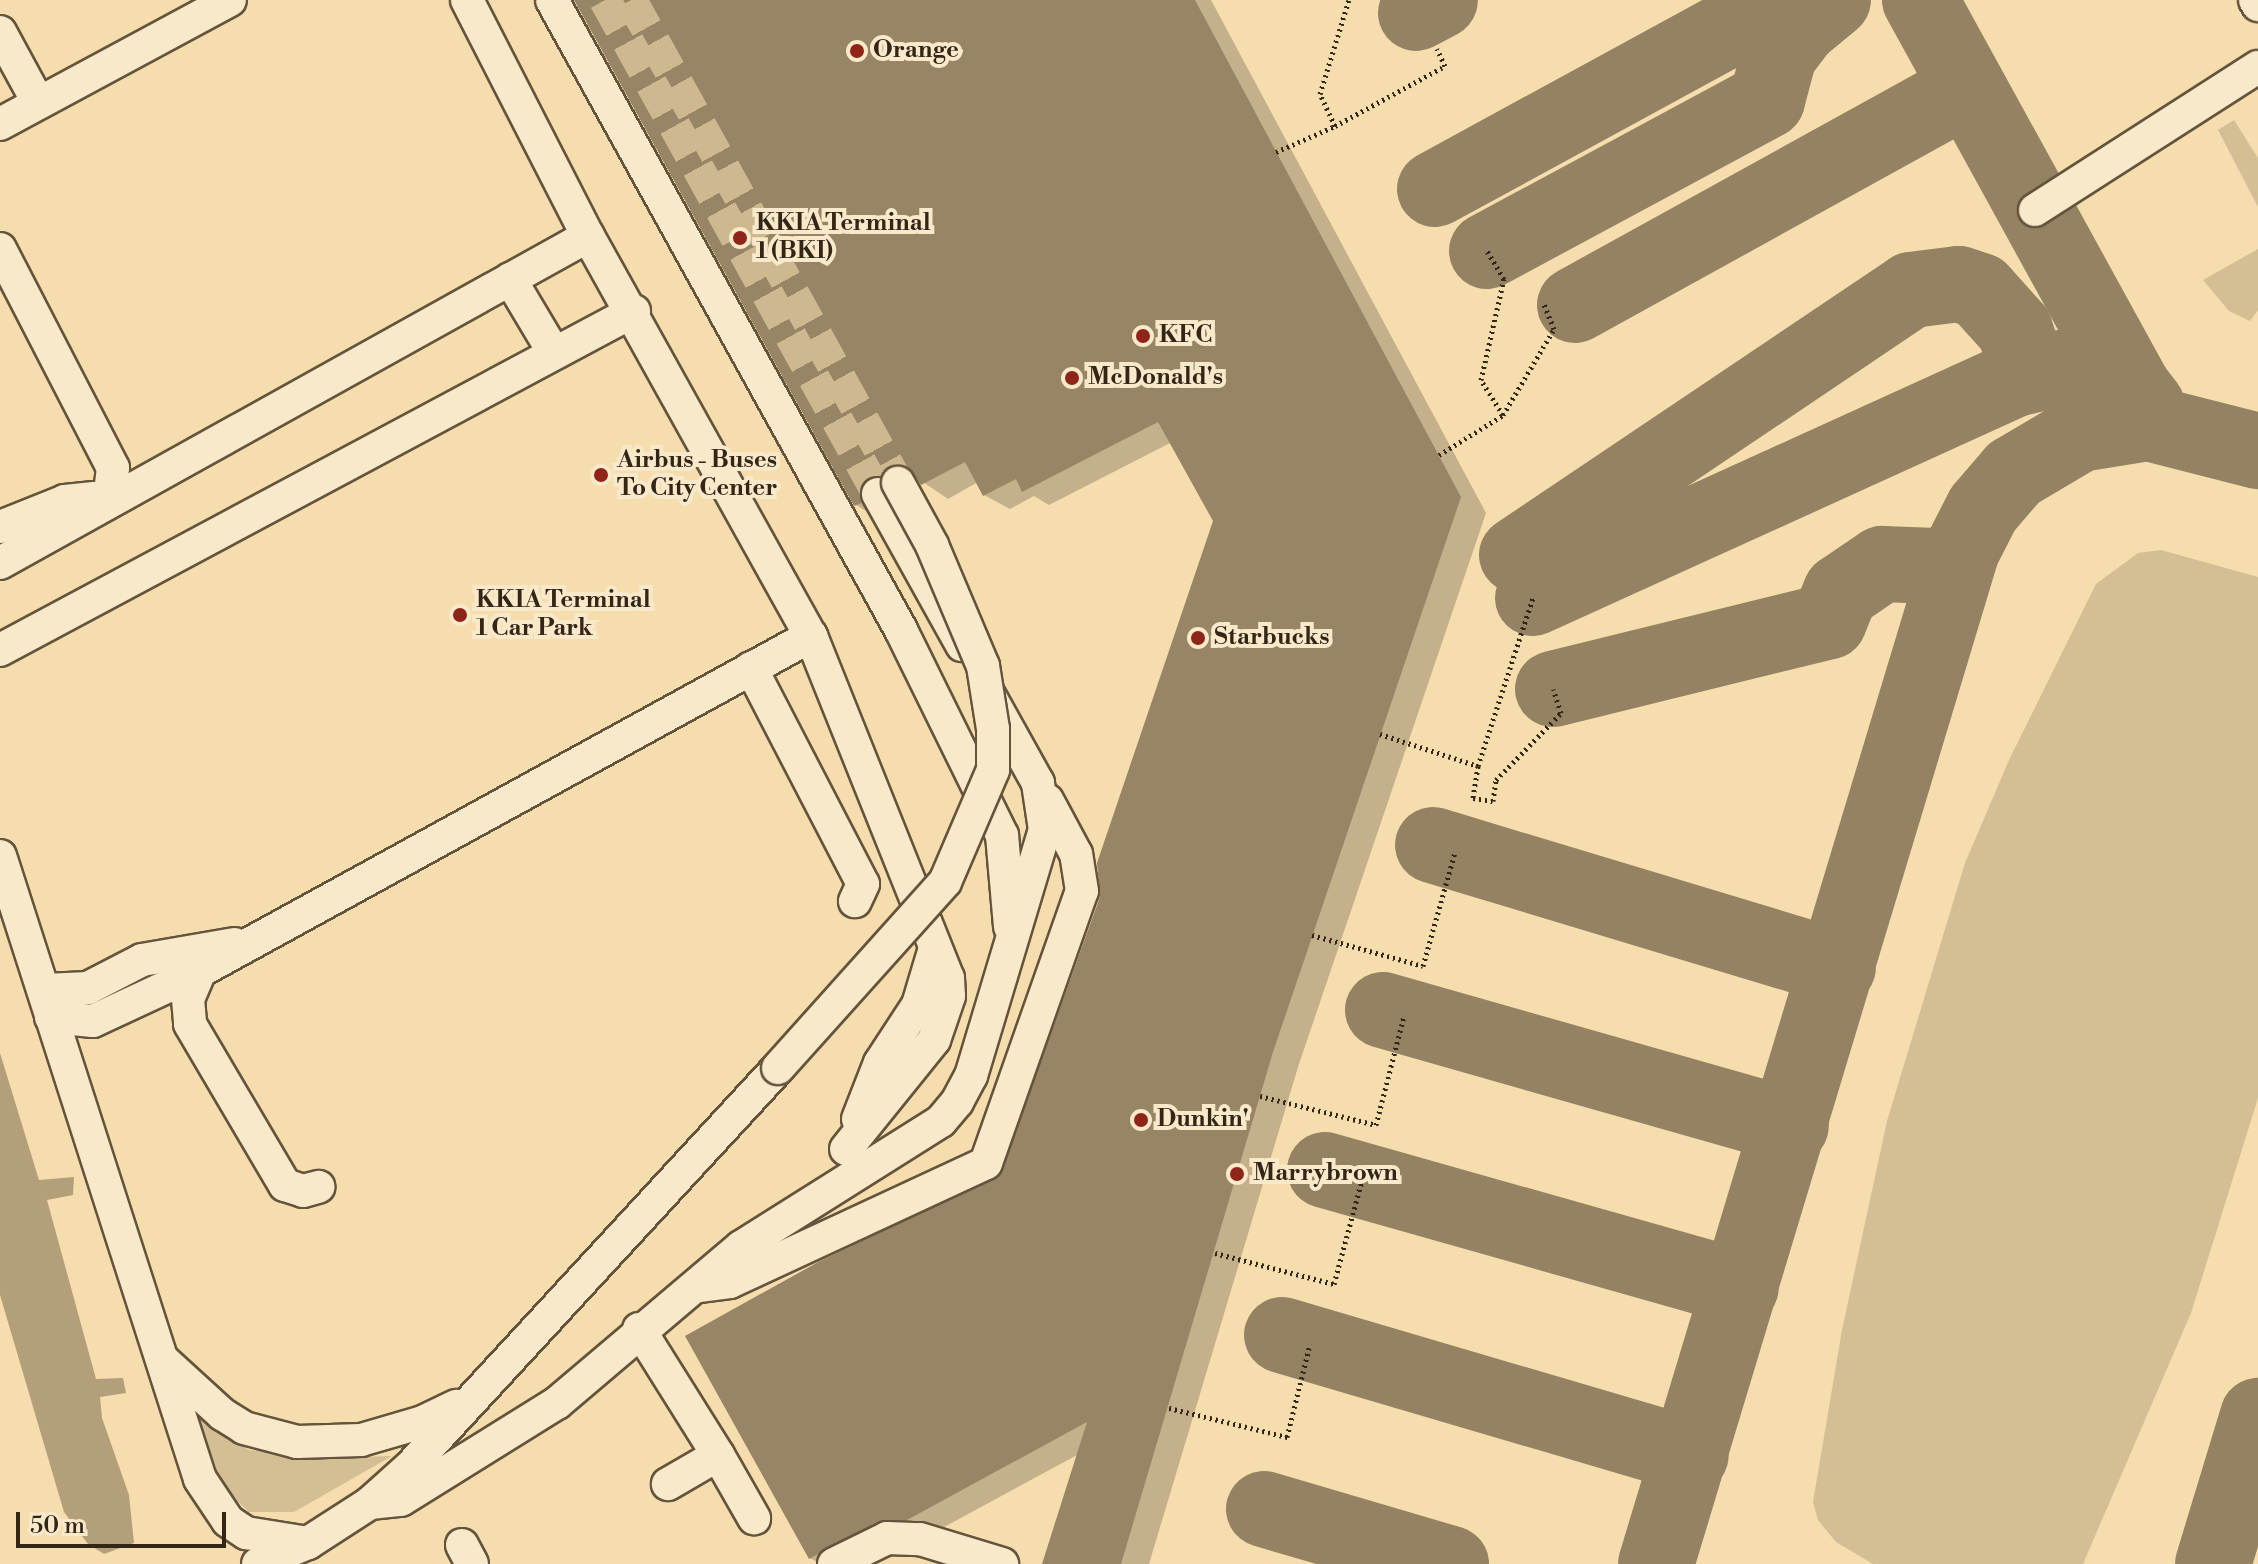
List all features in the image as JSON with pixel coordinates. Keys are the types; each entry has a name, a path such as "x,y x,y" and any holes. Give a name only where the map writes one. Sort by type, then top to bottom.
{"street":[{"path":"0,124 230,0"},
{"path":"467,0 588,236 634,311 811,636 935,948 918,1005 880,1063 846,1149 820,1194"},
{"path":"552,0 901,630 995,821 1005,858 1011,941"},
{"path":"2255,0 2258,5"},
{"path":"0,32 38,102"},
{"path":"2035,210 2258,67"},
{"path":"0,563 109,499 588,236"},
{"path":"0,249 113,468 109,499"},
{"path":"510,279 553,351"},
{"path":"0,650 553,351 634,311"},
{"path":"258,1564 308,1543 370,1503 410,1467 945,882 993,770 993,729 983,666 932,545 888,489 1038,783 1084,881 986,1163 730,1282 693,1286"},
{"path":"0,527 65,501 109,499"},
{"path":"48,1004 93,1021 200,971 811,636"},
{"path":"751,668 863,884 855,901"},
{"path":"370,1503 401,1500 557,1403 639,1329 693,1286 820,1194 941,1121 957,1102 971,1076 1045,830 1038,783"},
{"path":"0,856 200,1479 213,1503 246,1533 308,1543"},
{"path":"48,1004 88,988 142,960 250,942"},
{"path":"200,971 188,999 190,1024 285,1185 303,1191 318,1187"},
{"path":"639,1329 754,1518"},
{"path":"158,1354 222,1414 244,1428 297,1442 329,1443 388,1434 469,1399"},
{"path":"668,1484 718,1455"},
{"path":"834,1564 887,1538 920,1539 1002,1564"}],"path":[{"path":"1335,126 1320,94 1349,0"},
{"path":"1276,152 1335,126 1445,66 1437,49"},
{"path":"1487,251 1504,279 1481,380 1503,415"},
{"path":"1439,455 1503,415 1554,329 1544,304"},
{"path":"1533,598 1478,766 1473,798 1493,801 1496,780 1561,713 1553,689"},
{"path":"1380,734 1478,766"},
{"path":"1312,935 1423,966 1455,852"},
{"path":"1260,1096 1376,1125 1404,1016"},
{"path":"1215,1253 1334,1284 1362,1180"},
{"path":"1169,1408 1287,1437 1310,1344"}],"shaded area":[{"path":"2234,120 2258,158 2258,207 2218,130"},
{"path":"2258,249 2258,310 2250,321 2229,311 2203,280"},
{"path":"2161,550 2258,577 2258,1098 2191,1313 2083,1564 1873,1564 1836,1542 1818,1520 1813,1502 1842,1330 1887,1121 1965,863 2009,760 2096,584 2138,553"},
{"path":"0,1053 39,1180 74,1177 73,1195 47,1200 96,1379 123,1378 126,1393 100,1397 102,1418 129,1495 134,1543 104,1554 88,1544 64,1512 0,1295"},
{"path":"197,1417 249,1450 322,1458 392,1456 294,1512 249,1512 220,1485 207,1460"}],"building":[{"path":"574,0 1195,0 1461,497 1273,1052 1121,1564 1042,1564 1087,1422 907,1520 879,1521 809,1559 685,1336 820,1261 1000,1175 1100,897 1097,863 1213,521 1158,422 1022,492 1016,479 983,496 965,462 921,485 908,467 898,464 862,484 861,503 854,506"}],"taxiway":[{"path":"1416,13 1440,0"},
{"path":"1435,189 1782,0"},
{"path":"1487,251 1767,100 1779,55 1799,28 1833,0"},
{"path":"1920,0 2133,388 2147,406"},
{"path":"1575,305 1968,88"},
{"path":"1517,555 1911,290 1959,284 1980,291 2015,330 2023,355"},
{"path":"1533,598 2015,379 2062,368 2089,370 2133,388"},
{"path":"1656,1564 1962,550 1983,509 2014,473 2080,434 2148,423 2258,451"},
{"path":"1553,689 1829,621 1841,592 1882,564 1936,566 1953,579"},
{"path":"1433,845 1838,967"},
{"path":"1383,1010 1791,1126"},
{"path":"1325,1170 1741,1288"},
{"path":"1282,1335 1691,1455"},
{"path":"2213,1564 2258,1416"},
{"path":"1264,1509 1451,1564"}],"tunnel":[{"path":"605,0 878,494"},
{"path":"631,0 898,483"}],"place":[{"name":"Orange","path":"857,51"},
{"name":"KKIA Terminal 1 (BKI)","path":"740,238"},
{"name":"KFC","path":"1143,336"},
{"name":"McDonald's","path":"1072,378"},
{"name":"Airbus - Buses To City Center","path":"601,475"},
{"name":"KKIA Terminal 1 Car Park","path":"460,615"},
{"name":"Starbucks","path":"1198,638"},
{"name":"Dunkin'","path":"1141,1120"},
{"name":"Marrybrown","path":"1237,1174"}]}
